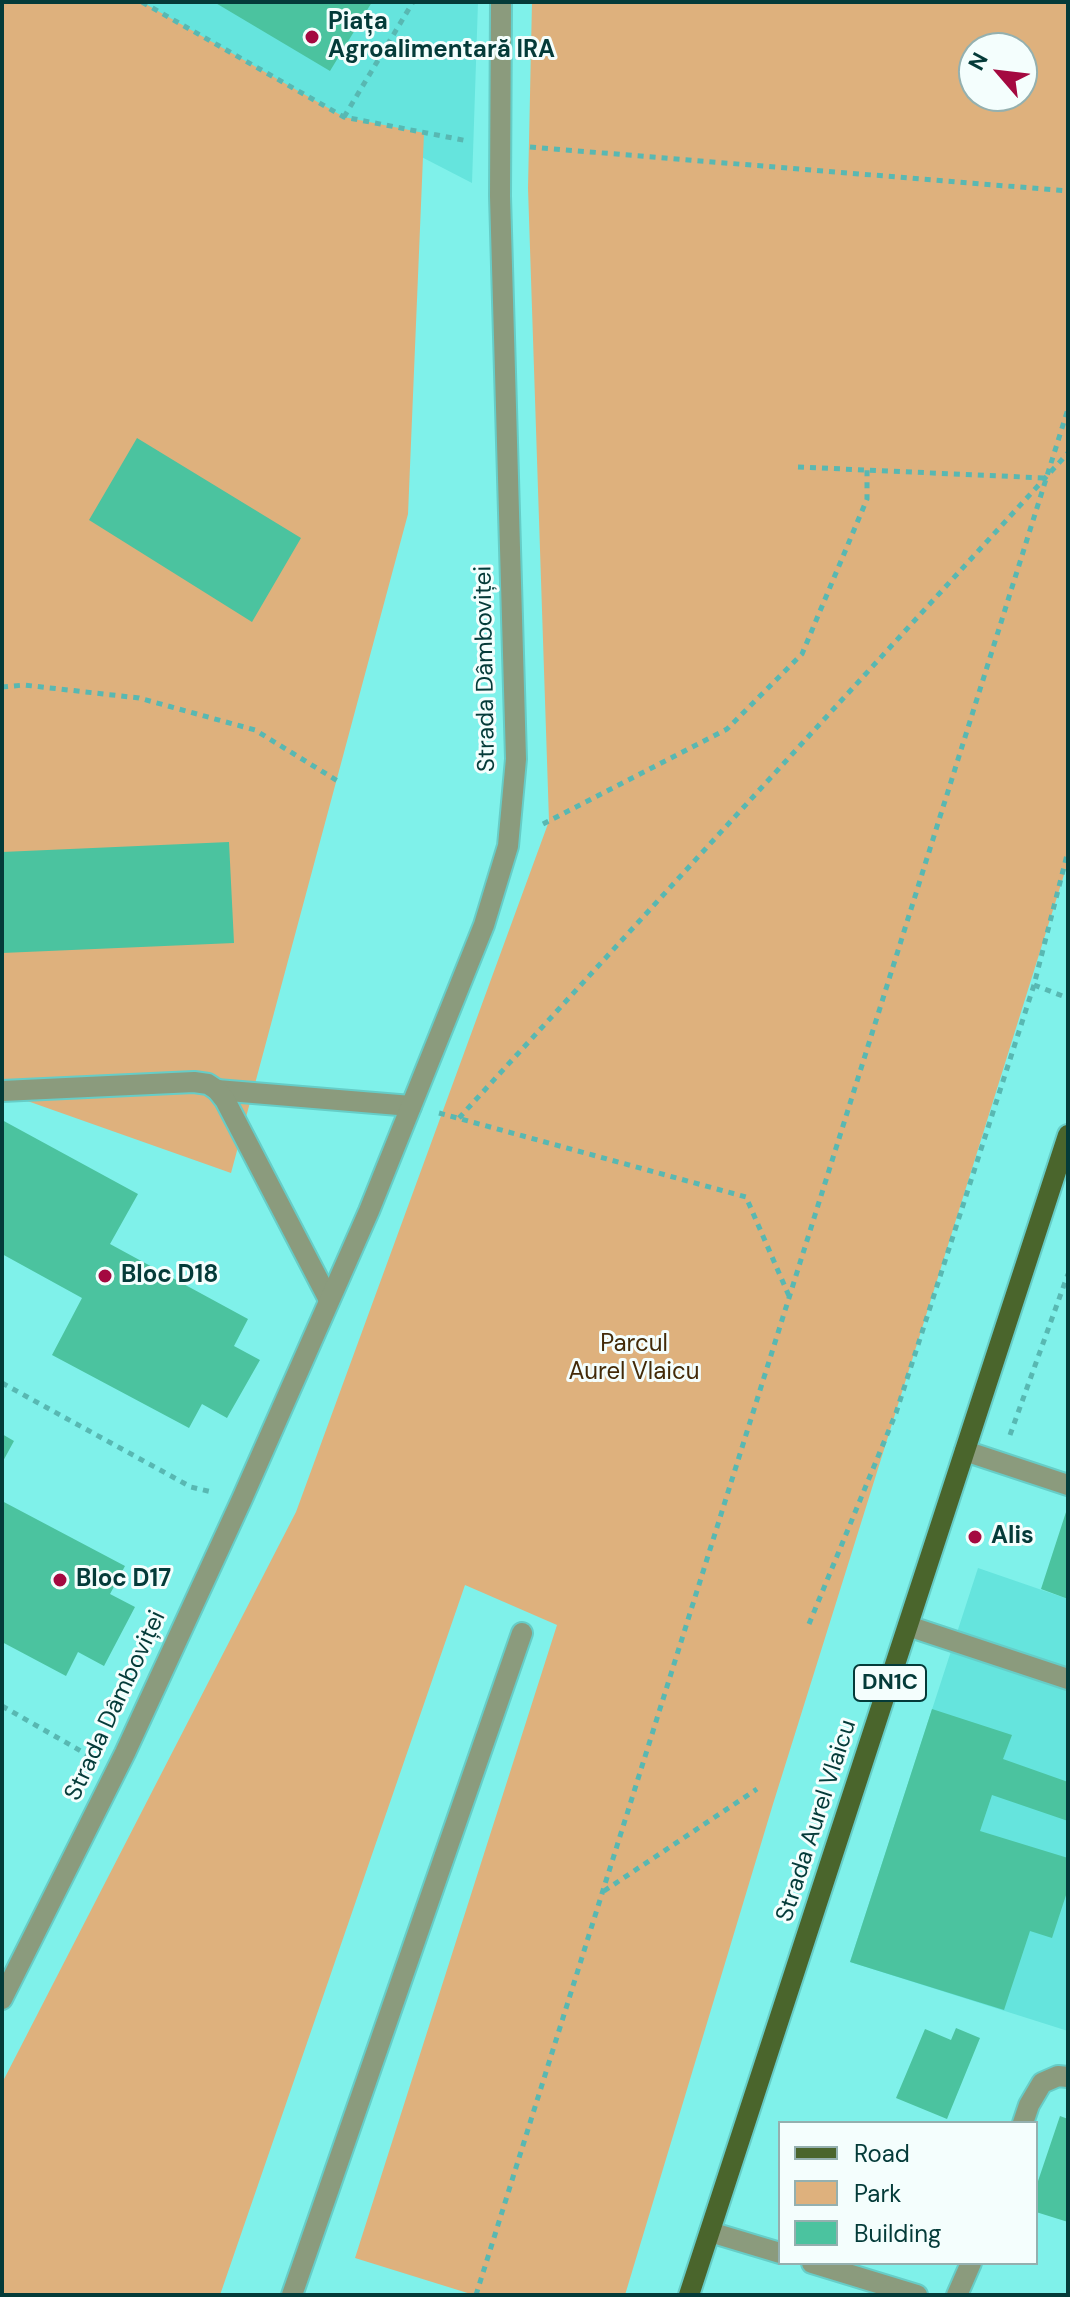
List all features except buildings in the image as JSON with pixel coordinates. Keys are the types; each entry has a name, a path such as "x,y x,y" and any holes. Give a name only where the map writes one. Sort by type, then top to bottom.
{"main road":[{"name":"Strada Aurel Vlaicu","path":"689,2295 1068,1135"}],"street":[{"name":"Strada Dâmboviței","path":"2,1999 115,1771 242,1499 369,1211 484,925 508,846 516,759 502,263 501,2"},
{"path":"2,1091 194,1082 208,1084 225,1100 329,1300"},
{"path":"217,1090 411,1106"},
{"path":"965,1451 1068,1485"},
{"path":"908,1626 1068,1679"},
{"path":"292,2295 522,1633"},
{"path":"1024,2121 1042,2083 1058,2076 1068,2077"},
{"path":"710,2232 778,2252"},
{"path":"819,2265 917,2295"},
{"path":"957,2295 970,2265"}],"path":[{"path":"142,2 344,117 462,140"},
{"path":"344,117 413,2"},
{"path":"501,144 1068,191"},
{"path":"476,2295 1068,409"},
{"path":"459,1118 1068,453"},
{"path":"798,467 1046,478"},
{"path":"508,846 549,820 727,729 802,654 867,499 867,469"},
{"path":"2,687 24,685 139,698 255,730 341,783"},
{"path":"809,1624 896,1413 1034,985 1068,851"},
{"path":"1034,985 1068,998"},
{"path":"411,1106 746,1197 789,1297"},
{"path":"1000,1462 1068,1274"},
{"path":"2,1383 191,1487 211,1493 216,1485 242,1499"},
{"path":"2,1706 115,1771"},
{"path":"603,1892 757,1789"}],"shaded area":[{"path":"119,2 478,2 472,183 344,117"},
{"path":"978,1568 1068,1599 1068,2031 850,1962"}],"green space":[{"path":"2,2 142,2 344,117 424,133 408,514 231,1173 2,1092"},
{"name":"Parcul Aurel Vlaicu","path":"532,2 1068,2 1068,862 773,1804 625,2295 474,2295 355,2258 557,1625 465,1585 220,2295 2,2295 2,2083 296,1512 549,821 528,188"}],"place":[{"name":"Piața Agroalimentară IRA","path":"312,37"},
{"name":"Bloc D18","path":"105,1276"},
{"name":"Alis","path":"975,1537"},
{"name":"Bloc D17","path":"60,1580"}]}
